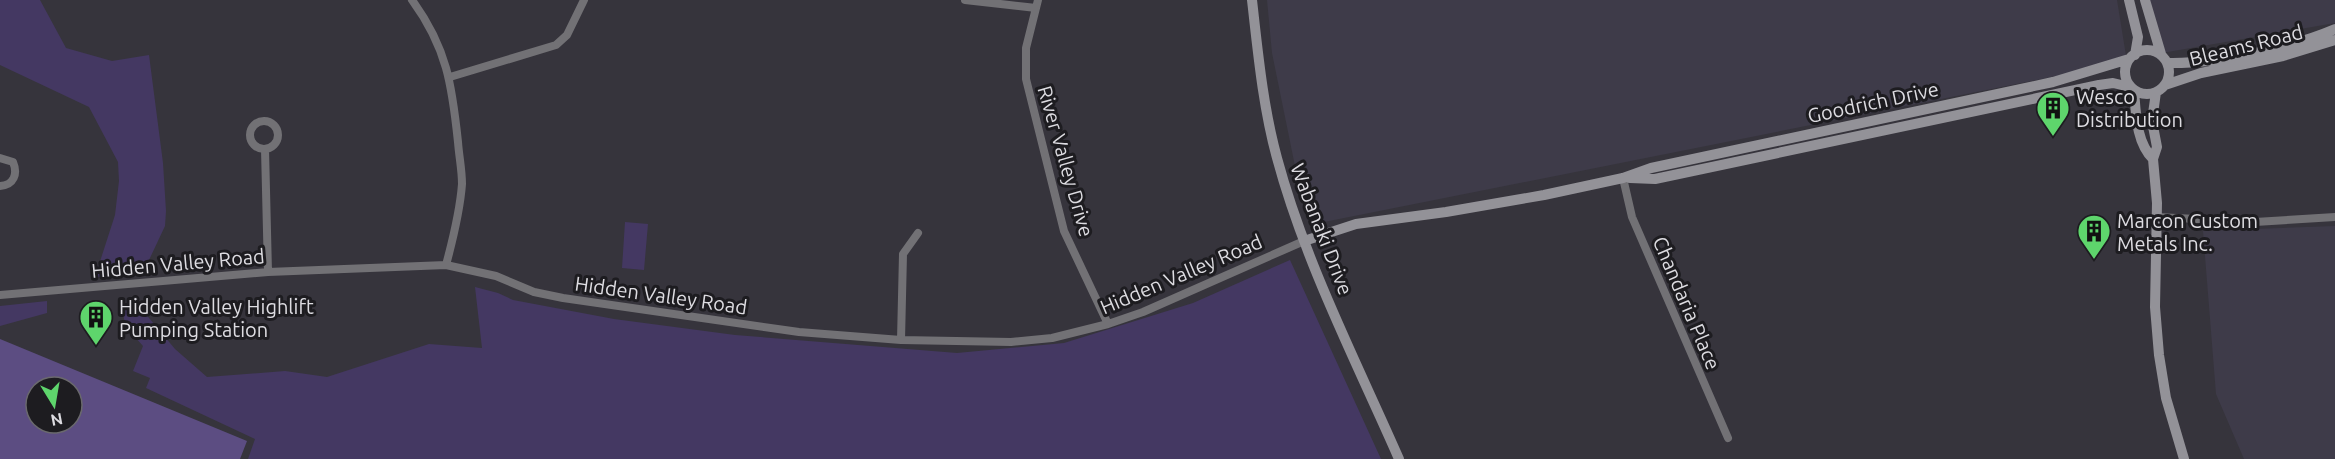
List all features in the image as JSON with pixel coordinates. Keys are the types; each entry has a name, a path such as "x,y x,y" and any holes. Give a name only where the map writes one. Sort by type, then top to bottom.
{"street":[{"path":"412,0 429,24 450,77 462,183 446,265"},
{"path":"450,77 556,45 567,35 584,0"},
{"path":"965,0 1037,4"},
{"name":"Wabanaki Drive","path":"1252,0 1262,85 1276,157 1304,241 1399,459"},
{"path":"2129,0 2138,37 2124,73 2132,89 2144,150 2153,159"},
{"path":"2145,0 2170,72 2160,89 2152,120 2157,147 2153,159 2157,217 2155,307 2166,398 2184,459"},
{"name":"River Valley Drive","path":"1037,4 1026,48 1026,79 1064,231 1108,324"},
{"name":"Bleams Road","path":"2165,58 2194,63 2218,60 2282,46 2335,29"},
{"name":"Bleams Road","path":"2160,89 2201,73 2283,56 2335,40"},
{"path":"2132,57 2148,50 2165,58"},
{"name":"Goodrich Drive","path":"1304,241 1356,224 1446,212 1623,178 1651,168 2053,82 2132,57"},
{"name":"Goodrich Drive","path":"1623,178 1655,179 2099,84 2113,83 2132,89"},
{"path":"2132,89 2145,95 2160,89"},
{"path":"265,149 268,272"},
{"path":"0,158 12,162 16,169 13,181 0,186"},
{"name":"Chandaria Place","path":"1623,178 1632,216 1728,438"},
{"path":"2157,217 2255,222 2335,217"},
{"path":"901,340 903,254 918,233"},
{"name":"Hidden Valley Road","path":"0,295 268,272 446,265 496,276 534,292 563,298 799,332 901,340 1011,342 1052,338 1108,324 1172,300 1304,241"}],"shaded area":[{"path":"0,0 40,0 66,48 112,61 149,55 163,163 166,211 165,226 142,275 95,277 115,215 119,181 118,162 89,107 0,65"},
{"path":"1267,0 2117,0 2127,62 1314,224 1297,176 1272,53"},
{"path":"2146,0 2335,0 2335,23 2156,54"},
{"path":"625,222 648,224 644,270 622,268"},
{"path":"2335,226 2335,459 2244,459 2216,394 2203,231"},
{"path":"1290,260 1381,459 248,459 255,439 146,388 150,378 133,371 143,346 126,327 122,310 126,304 139,306 175,349 207,377 285,371 327,377 429,344 482,348 475,287 513,300 614,319 735,335 957,353 1064,343 1193,303"},
{"path":"47,301 47,313 0,326 0,306"},
{"path":"0,339 247,441 240,459 0,459"}],"place":[{"name":"Wesco Distribution","path":"2053,137"},
{"name":"Marcon Custom Metals Inc.","path":"2094,260"},
{"name":"Hidden Valley Highlift Pumping Station","path":"96,346"}]}
